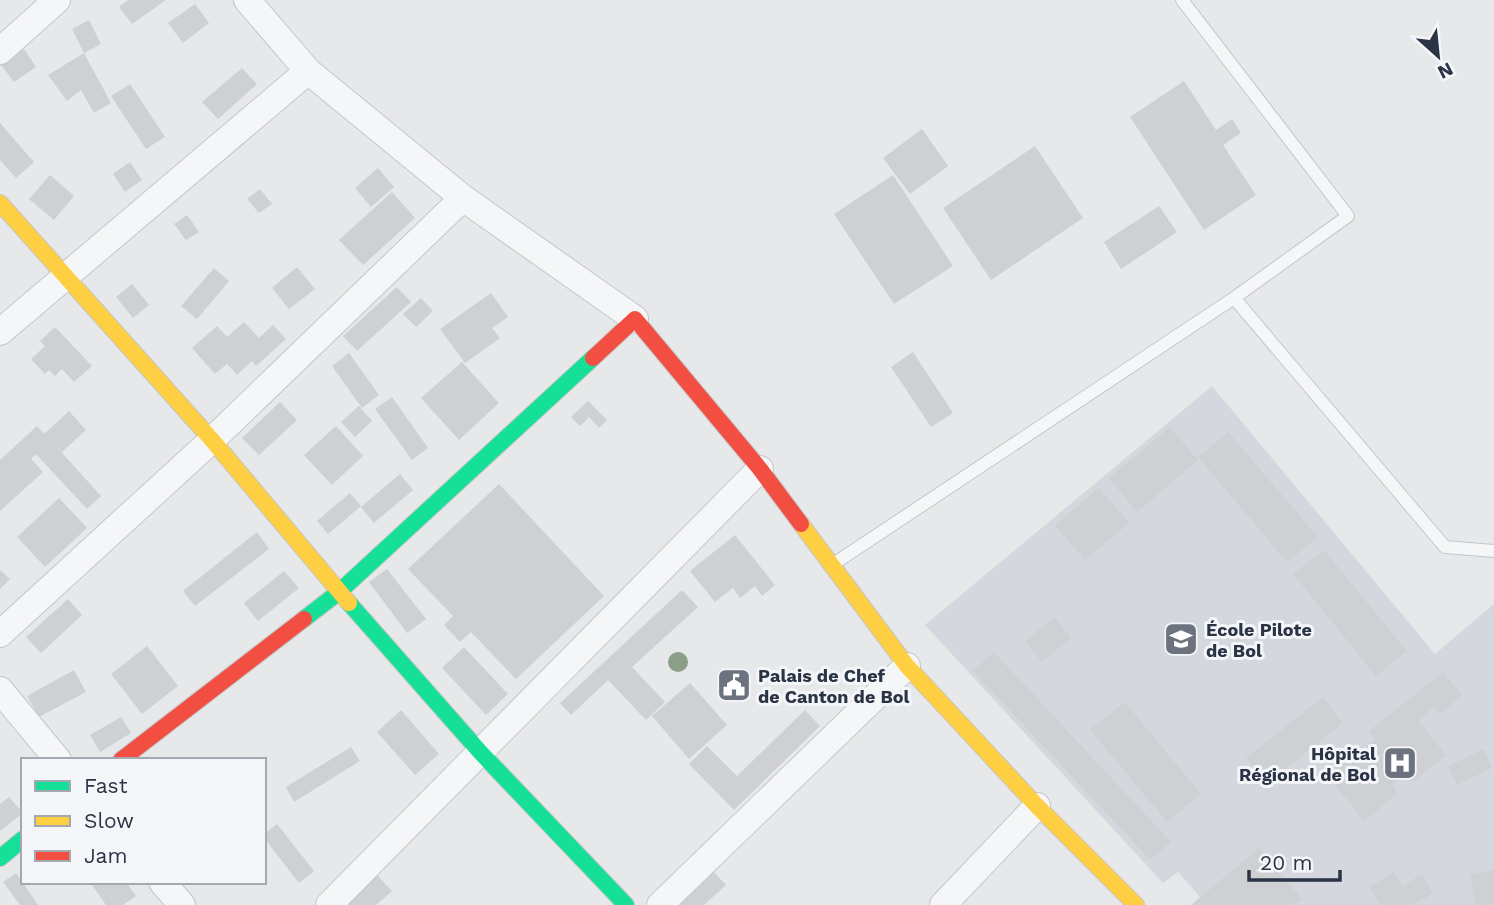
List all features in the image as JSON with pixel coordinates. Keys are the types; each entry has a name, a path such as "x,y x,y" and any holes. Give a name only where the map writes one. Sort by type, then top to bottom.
{"street":[{"path":"0,51 57,0"},
{"path":"247,0 308,71 463,198 635,319 760,468 834,564 907,666 1037,806 1136,905"},
{"path":"0,331 308,71"},
{"path":"0,634 212,440 463,198"},
{"path":"0,203 212,440 339,592 481,753 626,905"},
{"path":"124,758 339,592 635,319"},
{"path":"329,905 760,468"},
{"path":"660,905 907,666"},
{"path":"0,690 56,758"},
{"path":"943,905 1037,806"},
{"path":"0,858 21,841"},
{"path":"164,884 182,905"}],"lane":[{"path":"834,564 1234,298 1348,216 1182,0"},
{"path":"1234,298 1445,547 1494,551"}],"shaded area":[{"name":"École Pilote de Bol","path":"1212,386 1435,654 1494,604 1494,905 1207,905 1178,872 1163,883 925,625"}],"building":[{"path":"128,0 166,0 132,24 119,7"},
{"path":"195,4 209,23 183,43 168,23"},
{"path":"89,20 101,44 84,53 72,29"},
{"path":"24,49 36,67 14,82 1,65"},
{"path":"84,53 111,103 94,113 81,90 67,101 48,75"},
{"path":"242,68 257,84 218,119 202,102"},
{"path":"1184,81 1216,130 1232,119 1241,133 1223,145 1256,195 1204,230 1130,117"},
{"path":"130,84 165,137 146,149 111,96"},
{"path":"0,123 34,162 16,178 0,160"},
{"path":"922,129 948,166 910,194 883,158"},
{"path":"1035,146 1083,218 991,280 943,208"},
{"path":"130,162 142,180 125,192 113,174"},
{"path":"378,168 394,187 371,207 355,188"},
{"path":"50,175 74,196 54,220 29,199"},
{"path":"893,175 953,266 894,304 834,214"},
{"path":"260,189 272,204 259,213 247,199"},
{"path":"392,192 415,218 363,265 339,240"},
{"path":"1159,206 1177,232 1121,269 1104,242"},
{"path":"187,215 199,232 186,240 174,224"},
{"path":"297,267 315,289 289,309 272,288"},
{"path":"214,268 229,281 197,319 181,306"},
{"path":"132,284 149,305 133,318 116,297"},
{"path":"397,287 411,302 357,351 343,336"},
{"path":"491,293 508,317 492,328 500,338 465,363 440,329"},
{"path":"421,298 433,311 416,327 403,314"},
{"path":"244,322 259,338 273,325 286,339 256,366 252,361 237,375 227,364 215,374 192,348 217,326 227,337"},
{"path":"55,327 92,366 74,382 62,369 55,376 49,370 45,374 31,359 45,346 40,341"},
{"path":"913,352 953,413 931,427 891,367"},
{"path":"349,353 379,395 362,408 332,366"},
{"path":"462,362 499,403 459,440 421,398"},
{"path":"392,397 428,448 412,460 375,409"},
{"path":"588,401 607,420 599,428 589,417 580,426 571,417"},
{"path":"280,402 297,420 259,455 242,438"},
{"path":"359,406 372,421 355,437 341,422"},
{"path":"69,411 86,430 62,452 54,444 101,496 87,509 36,454 31,459 43,472 0,511 0,460 37,426 44,434"},
{"path":"336,426 363,456 332,485 304,455"},
{"path":"1170,427 1198,460 1137,512 1109,478"},
{"path":"1228,432 1318,537 1287,562 1198,457"},
{"path":"400,474 413,490 374,523 361,507"},
{"path":"499,484 604,596 516,679 471,632 460,642 444,625 453,616 408,569"},
{"path":"1099,488 1129,523 1085,560 1055,525"},
{"path":"350,493 361,506 328,534 317,521"},
{"path":"59,498 87,528 45,567 17,537"},
{"path":"257,532 269,549 195,606 183,591"},
{"path":"735,535 775,585 762,596 755,586 740,598 733,588 715,602 690,571"},
{"path":"1324,550 1407,651 1376,676 1293,574"},
{"path":"387,569 426,619 407,633 369,582"},
{"path":"0,570 10,579 0,589"},
{"path":"284,571 299,588 258,621 244,603"},
{"path":"682,590 698,607 632,667 665,702 646,720 608,680 571,715 560,703"},
{"path":"68,599 82,615 41,653 26,637"},
{"path":"1055,617 1071,638 1042,662 1025,641"},
{"path":"147,646 178,686 142,714 111,674"},
{"path":"464,647 508,694 486,715 442,668"},
{"path":"994,652 1171,842 1150,860 973,671"},
{"path":"74,670 86,692 39,717 27,696"},
{"path":"1443,672 1462,695 1440,714 1434,707 1418,720 1446,755 1413,782 1406,773 1392,785 1398,793 1364,821 1323,770 1352,746 1358,754 1376,739 1369,731"},
{"path":"690,683 727,725 689,759 652,716"},
{"path":"1323,697 1343,723 1267,784 1246,758"},
{"path":"1125,702 1201,794 1167,822 1090,730"},
{"path":"401,710 439,754 415,775 377,732"},
{"path":"805,710 820,726 734,810 689,764 707,746 737,776"},
{"path":"121,717 131,733 100,752 90,735"},
{"path":"351,747 360,761 294,802 286,787"},
{"path":"1484,749 1492,768 1457,785 1448,766"},
{"path":"9,797 21,811 21,815 0,831 0,804"},
{"path":"277,824 314,871 299,883 266,841 266,832"},
{"path":"1259,848 1302,899 1294,905 1191,905"},
{"path":"712,870 726,885 704,905 679,905 677,902"},
{"path":"1494,870 1494,905 1475,905 1470,874"},
{"path":"1394,872 1402,886 1422,874 1433,893 1413,905 1380,905 1369,887"},
{"path":"16,873 21,884 38,905 20,905 3,882"},
{"path":"377,875 392,891 376,905 345,905"},
{"path":"91,884 127,884 136,896 123,905 106,905"}],"traffic: fast":[{"path":"304,619 339,592 593,358"},
{"path":"349,603 481,753 626,905"},
{"path":"0,858 21,841"}],"traffic: slow":[{"path":"0,203 212,440 349,603"},
{"path":"801,524 907,666 1037,806 1136,905"}],"traffic: jam":[{"path":"593,358 635,319 760,469 801,524"},
{"path":"124,758 304,619"}],"place":[{"name":"École Pilote de Bol","path":"1181,639"},
{"name":"Palais de Chef de Canton de Bol","path":"734,685"},
{"name":"Hôpital Régional de Bol","path":"1400,763"}]}
